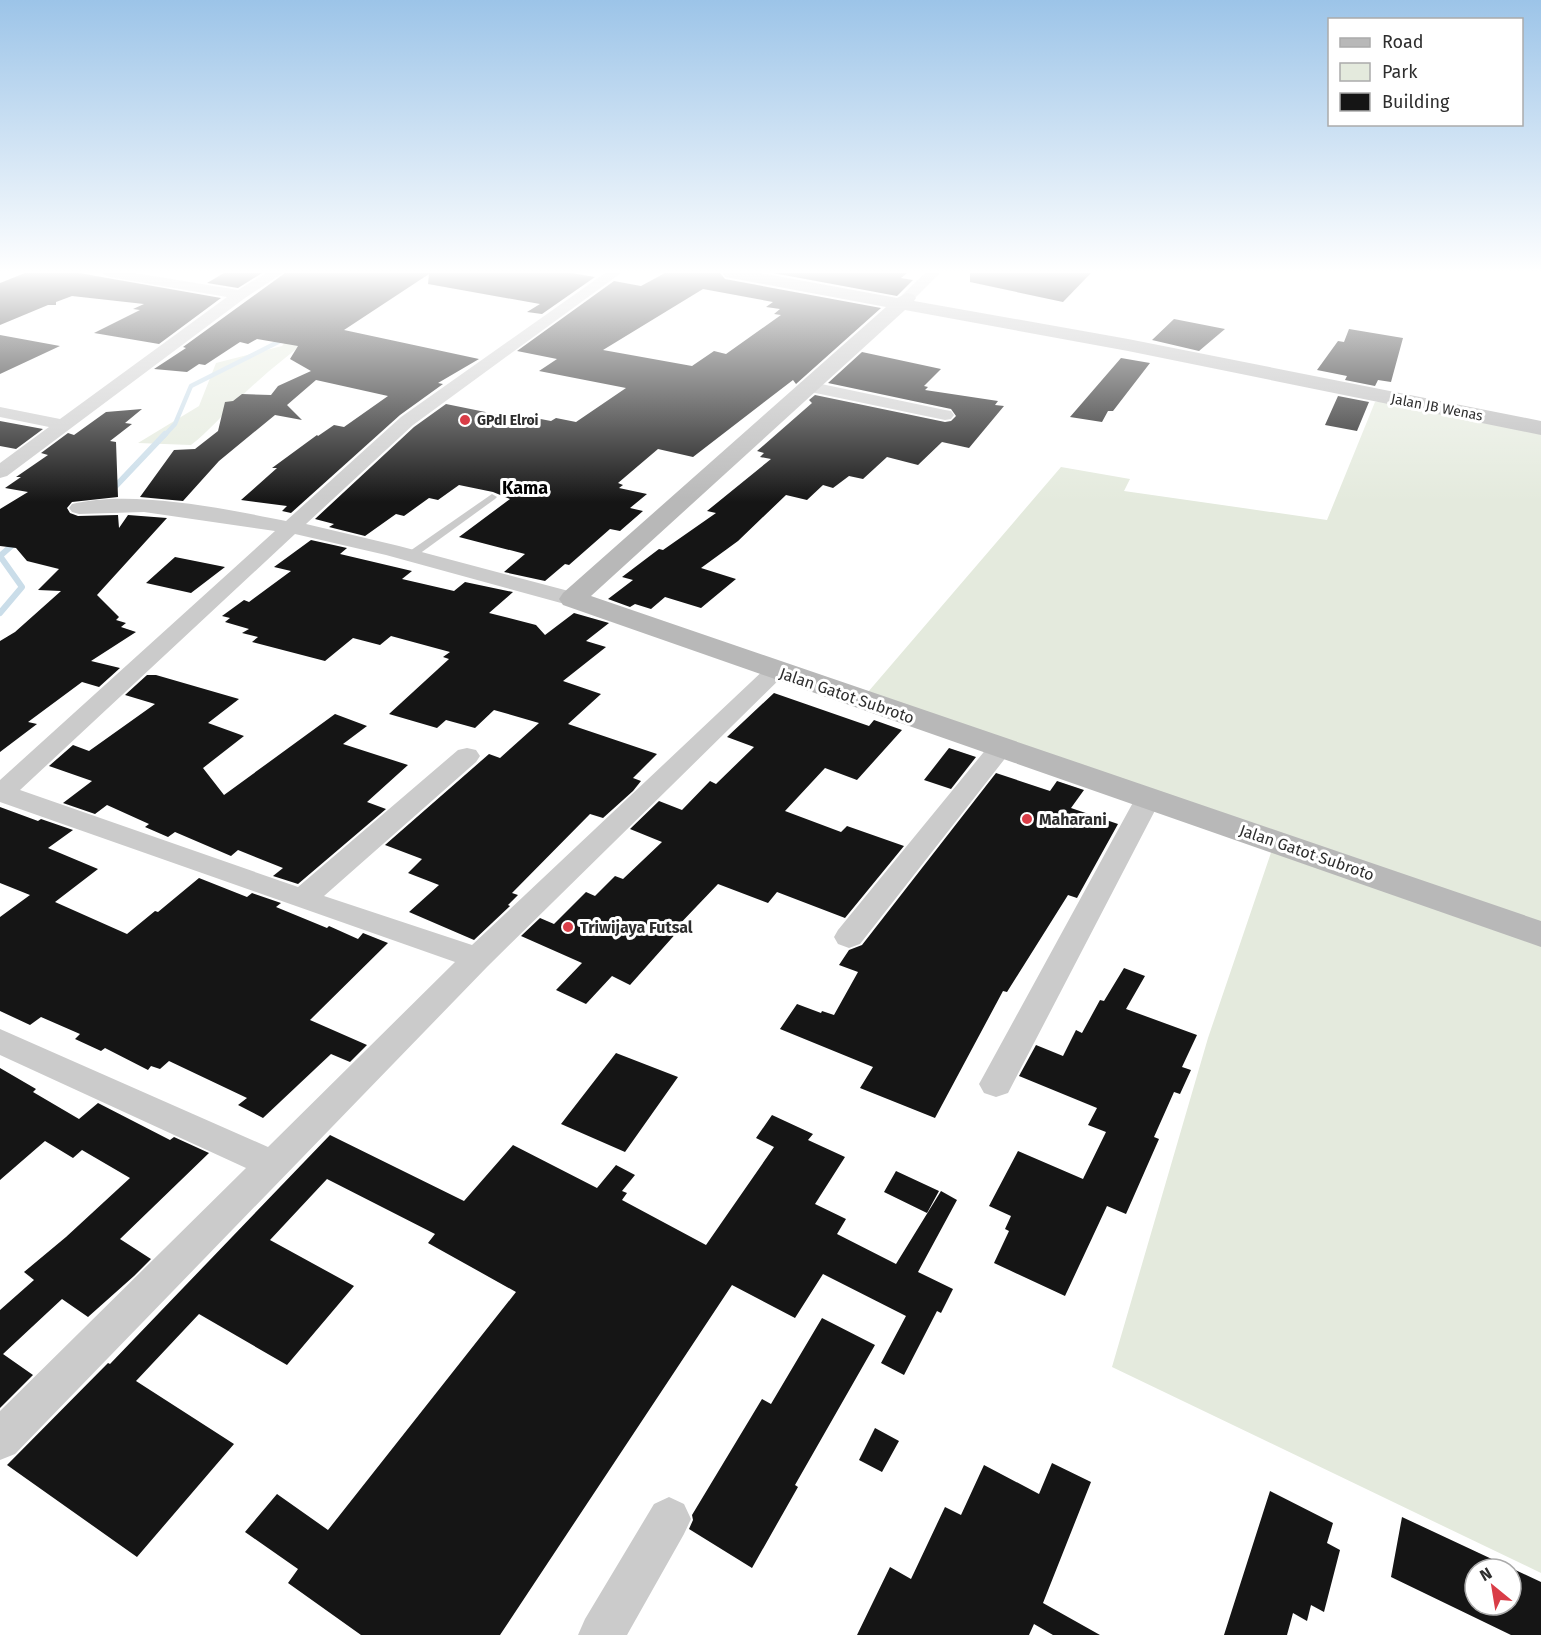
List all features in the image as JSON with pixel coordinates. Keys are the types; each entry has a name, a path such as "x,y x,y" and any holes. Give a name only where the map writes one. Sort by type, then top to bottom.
{"street":[{"path":"0,472 166,349"},
{"path":"477,958 1,793 407,421 507,349"},
{"path":"79,508 100,505 150,506 291,526 350,538 572,599 807,386 851,349"},
{"name":"Jalan JB Wenas","path":"1159,349 1541,422"},
{"name":"Jalan JB Wenas","path":"1279,372 1541,428"},
{"path":"807,386 945,416"},
{"path":"0,412 63,425"},
{"name":"Jalan Gatot Subroto","path":"572,599 1541,934"},
{"path":"0,1440 477,958 776,671"},
{"path":"849,937 1001,747"},
{"path":"302,899 467,756"},
{"path":"996,1084 1149,797"},
{"path":"0,1041 272,1164"},
{"path":"601,1635 669,1519"}],"lane":[{"path":"411,555 492,497"}],"green space":[{"path":"269,349 296,349 256,383 191,445 138,443 199,406 216,363"},
{"path":"1388,401 1541,431 1541,1573 1523,1564 1523,1557 1508,1557 1112,1367 1208,1038 1275,841 862,699 1061,467 1130,479 1124,491 1327,520 1375,402"}],"building":[{"path":"0,349 53,349 0,374"},
{"path":"184,349 229,349 205,365 199,364 187,372 154,369"},
{"path":"296,349 434,349 479,359 438,383 443,384 400,415 291,513 282,511 287,506 241,500 277,468 272,468 317,435 334,425 344,427 388,396 316,380 287,405 302,420 275,415 219,461 183,501 140,497 174,450 195,449 218,431 225,402 233,401 242,394 271,395 278,386 311,371 290,359"},
{"path":"604,349 692,366 714,351 726,354 733,349 835,349 796,384 793,380 693,457 658,449 618,483 623,485 619,488 647,494 630,508 643,511 620,531 610,529 569,565 565,564 545,581 504,572 525,554 459,537 510,499 493,492 459,485 438,500 429,498 404,516 396,514 365,536 329,527 334,524 315,519 414,427 446,404 520,419 525,416 551,421 556,418 576,422 626,388 539,371 557,359 517,351"},
{"path":"1332,349 1400,349 1391,382 1378,380 1375,386 1345,380 1347,376 1317,370"},
{"path":"862,352 941,369 924,386 928,387 925,390 998,401 995,405 1004,406 969,448 942,442 918,465 887,457 863,479 849,476 833,488 823,485 807,500 786,495 738,541 701,568 736,579 701,608 665,597 651,609 635,604 630,607 608,599 633,580 622,577 659,549 663,550 716,513 707,511 771,459 760,457 764,453 757,451 812,403 809,400 815,395 945,422 951,421 956,416 951,409 828,383"},
{"path":"1121,358 1150,363 1113,411 1108,411 1102,422 1070,417"},
{"path":"1338,396 1369,402 1357,431 1325,425"},
{"path":"142,409 125,423 132,424 110,441 116,442 118,497 72,502 67,508 70,513 78,516 118,515 119,528 128,515 167,518 97,595 119,617 116,620 126,623 121,627 136,632 91,661 120,668 99,687 82,682 28,722 37,724 0,752 0,641 15,632 61,591 38,590 59,569 27,561 16,548 0,546 0,509 28,492 5,488 21,477 16,477 48,455 41,453 68,433 74,435 106,412"},
{"path":"0,421 43,429 16,449 0,446"},
{"path":"311,540 347,548 340,554 412,571 402,579 454,591 465,582 513,592 489,613 536,625 545,635 574,613 609,623 586,641 606,647 563,681 601,694 568,724 657,754 633,778 641,781 633,791 603,818 590,814 512,893 518,895 508,905 510,906 474,940 409,912 439,885 408,873 422,859 385,845 489,754 500,758 539,723 494,710 475,728 446,720 437,728 389,714 449,659 443,657 450,652 391,636 380,645 353,638 325,661 252,642 258,637 242,633 249,629 225,622 230,618 222,616 244,600 249,602 291,571 274,567"},
{"path":"175,557 225,567 191,593 146,583"},
{"path":"147,675 156,675 239,699 208,723 244,736 203,768 224,795 335,714 367,726 343,744 408,765 367,802 386,809 298,884 273,876 283,868 238,850 231,856 175,832 168,837 145,827 149,824 107,805 95,814 63,803 92,781 49,766 73,745 89,751 155,704 125,695"},
{"path":"774,693 869,726 874,720 902,730 857,780 825,768 785,811 841,832 847,826 904,846 845,918 777,892 768,903 718,884 675,929 679,930 630,985 612,976 586,1004 556,990 582,963 521,936 540,918 554,924 586,892 595,896 615,876 623,879 662,842 630,829 659,801 682,810 710,781 716,784 754,747 727,737"},
{"path":"949,748 976,757 951,789 924,780"},
{"path":"996,773 1050,791 1057,781 1084,790 1071,808 1118,824 1077,898 1068,895 1007,992 1003,991 935,1118 860,1088 873,1067 780,1029 797,1004 834,1015 858,972 839,965 849,950 862,945"},
{"path":"0,807 38,821 41,819 73,830 48,848 98,869 55,902 127,934 199,878 247,897 252,893 281,903 276,907 358,939 363,933 388,943 310,1020 367,1045 350,1062 331,1054 263,1118 238,1105 247,1098 169,1061 160,1069 151,1066 148,1070 105,1048 101,1051 75,1039 80,1034 41,1017 30,1025 0,1011 0,917 30,895 0,883"},
{"path":"1124,968 1145,976 1126,1009 1197,1035 1182,1067 1191,1070 1180,1094 1174,1092 1154,1137 1159,1139 1126,1214 1107,1206 1065,1296 994,1263 1009,1231 1005,1229 1011,1216 989,1206 1018,1151 1083,1179 1106,1132 1088,1125 1097,1108 1019,1076 1036,1045 1063,1056 1076,1030 1082,1033 1100,1000 1104,1001"},
{"path":"616,1053 678,1077 625,1152 561,1124"},
{"path":"0,1068 36,1089 33,1092 79,1119 98,1103 170,1140 174,1137 209,1153 120,1239 151,1259 134,1276 88,1317 62,1299 3,1354 33,1375 0,1408 0,1310 34,1280 24,1272 130,1178 82,1150 73,1158 45,1141 0,1180"},
{"path":"772,1115 813,1134 808,1140 845,1157 815,1204 846,1219 837,1234 896,1264 941,1191 957,1200 918,1272 953,1289 941,1313 937,1311 904,1375 881,1363 906,1316 823,1274 795,1318 732,1285 500,1635 361,1635 288,1583 298,1569 245,1532 277,1494 328,1530 516,1292 428,1243 435,1234 327,1179 270,1240 354,1286 287,1365 199,1314 136,1381 234,1444 137,1557 7,1465 108,1363 110,1364 330,1135 464,1201 513,1145 597,1188 616,1165 635,1175 622,1191 627,1193 622,1200 706,1245 774,1147 756,1138"},
{"path":"896,1171 939,1191 927,1213 884,1192"},
{"path":"822,1318 875,1345 795,1485 798,1487 752,1568 689,1529 693,1520 692,1515 762,1399 771,1404"},
{"path":"875,1428 899,1441 882,1472 859,1460"},
{"path":"1052,1463 1091,1482 1043,1603 1100,1635 1053,1635 1034,1624 1029,1635 857,1635 890,1567 911,1579 945,1507 961,1515 984,1465 1039,1494"},
{"path":"1270,1491 1333,1523 1327,1543 1340,1550 1324,1612 1311,1605 1307,1621 1293,1613 1287,1635 1224,1635"},
{"path":"1402,1517 1488,1557 1463,1557 1463,1612 1391,1577"},
{"path":"1523,1574 1541,1582 1541,1635 1511,1635 1474,1617 1523,1617"}],"waterway":[{"path":"164,436 175,424 191,386 264,349"},
{"path":"112,490 165,434"},
{"path":"0,613 22,587 0,556 17,541"}],"place":[{"name":"GPdI Elroi","path":"465,420"},
{"name":"Maharani","path":"1027,819"},
{"name":"Triwijaya Futsal","path":"568,927"}],"district":[{"name":"Kama","path":"525,488"}]}
